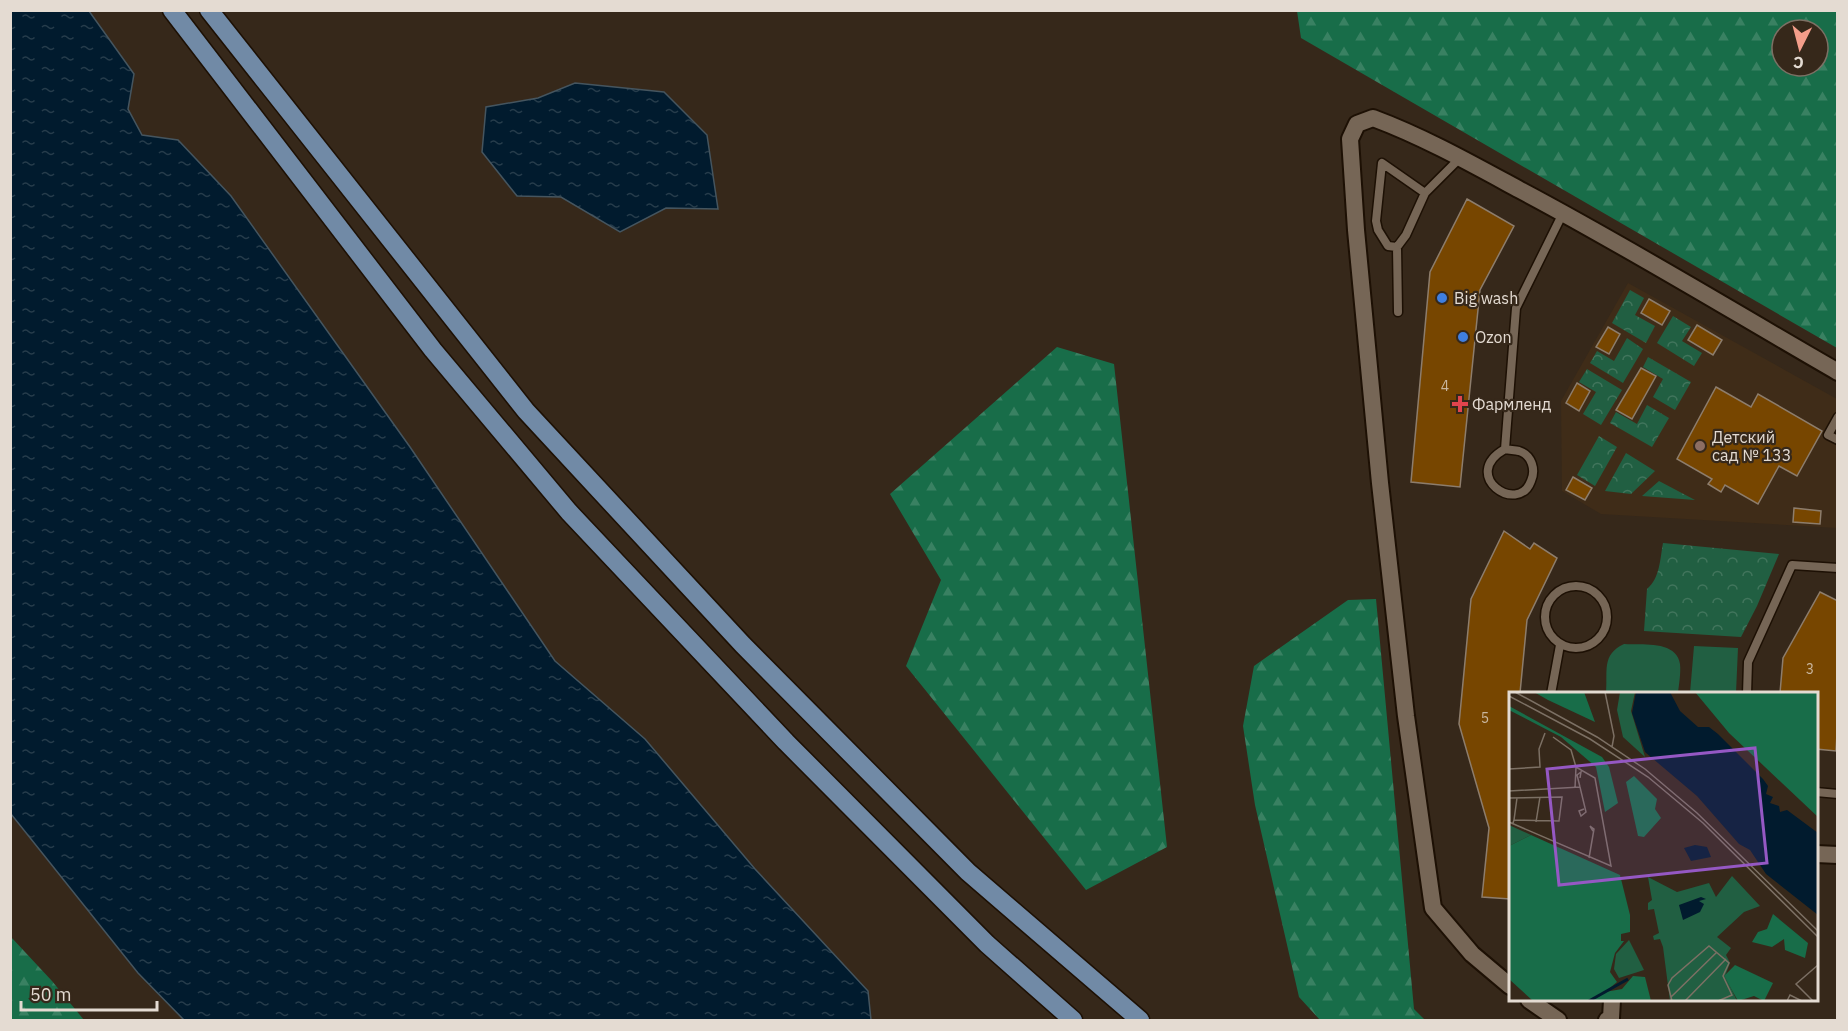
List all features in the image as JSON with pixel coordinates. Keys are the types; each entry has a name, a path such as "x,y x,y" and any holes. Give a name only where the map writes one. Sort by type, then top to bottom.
{"main road":[{"path":"172,10 433,350 569,512 786,742 987,944 1073,1020"},
{"path":"209,10 534,420 743,645 968,872 1140,1020"}],"street":[{"path":"1509,985 1472,954 1433,908 1406,716 1380,483 1356,230 1350,139 1357,124 1373,118 1393,125 1460,158 1563,213 1838,372"},
{"path":"1818,854 1838,855"},
{"path":"1532,1001 1558,1020"},
{"path":"1607,1020 1611,1018 1612,1001"}],"lane":[{"path":"1398,312 1397,247 1406,235 1425,193 1460,158"},
{"path":"1397,247 1388,246 1378,230 1376,221 1382,163 1425,193"},
{"path":"1505,449 1516,308 1563,213"},
{"path":"1838,417 1828,435 1838,440"},
{"path":"1505,449 1521,451 1531,461 1534,472 1530,485 1520,494 1506,495 1495,489 1488,478 1488,466 1495,455 1505,449"},
{"path":"1747,692 1748,662 1792,565 1838,568"},
{"path":"1575,585 1591,588 1603,600 1608,616 1604,632 1593,644 1576,648 1560,645 1548,633 1544,618 1548,601 1559,589 1575,585"},
{"path":"1551,692 1560,645"},
{"path":"1818,792 1838,794"}],"shaded area":[{"name":"Детский сад № 133","path":"1628,283 1837,399 1837,528 1601,514 1562,491 1561,401"}],"green space":[{"path":"1297,11 1837,11 1837,348 1301,38"},
{"path":"1630,290 1644,298 1635,315 1655,326 1646,343 1612,323"},
{"path":"1673,316 1691,327 1682,341 1702,353 1694,366 1657,343"},
{"path":"1627,338 1643,349 1623,383 1590,363 1597,351 1614,361"},
{"path":"1057,347 1114,364 1167,847 1086,890 906,666 941,580 890,494"},
{"path":"1648,357 1691,382 1675,410 1653,397 1663,379 1643,367"},
{"path":"1587,369 1622,390 1601,425 1583,414 1596,392 1579,382"},
{"path":"1647,405 1669,418 1652,447 1610,423 1616,412 1637,424"},
{"path":"1599,436 1617,447 1595,486 1577,475"},
{"path":"1626,453 1655,471 1631,494 1605,491"},
{"path":"1659,481 1695,500 1642,496"},
{"path":"1663,543 1779,554 1741,637 1644,631 1647,589 1657,574"},
{"path":"1376,599 1414,1009 1425,1020 1320,1020 1299,997 1255,805 1243,726 1254,666 1348,600"},
{"path":"1624,644 1648,644 1665,647 1672,651 1680,664 1678,692 1606,692 1607,664 1617,648"},
{"path":"1694,646 1738,648 1736,692 1690,692"},
{"path":"11,937 52,981 84,1020 11,1020"}],"water":[{"path":"11,10 89,11 134,74 128,109 142,135 178,140 231,196 410,447 555,661 645,739 755,869 868,991 871,1020 184,1020 138,973 11,814"},
{"path":"575,83 664,92 707,135 718,209 666,208 620,232 561,197 517,196 482,152 486,107 538,98"}],"building":[{"path":"1467,199 1514,226 1480,290 1460,487 1411,482 1430,272"},
{"path":"1649,299 1670,311 1662,325 1641,313"},
{"path":"1697,325 1722,340 1713,355 1688,340"},
{"path":"1608,327 1620,334 1609,354 1596,347"},
{"path":"1641,368 1656,376 1632,419 1616,410"},
{"path":"1577,383 1590,391 1579,411 1566,403"},
{"path":"1716,387 1751,407 1758,394 1822,431 1797,476 1779,466 1758,504 1725,485 1721,492 1708,484 1712,479 1677,459"},
{"path":"1573,477 1592,488 1585,500 1566,490"},
{"path":"1794,508 1821,511 1820,524 1793,522"},
{"path":"1504,531 1530,549 1534,543 1557,558 1527,620 1520,692 1509,692 1509,899 1482,897 1489,828 1459,724 1471,599"},
{"path":"1820,592 1838,601 1836,751 1818,749 1818,692 1780,692 1783,658"}],"place":[{"name":"Big wash","path":"1442,298"},
{"name":"Ozon","path":"1463,337"},
{"name":"Фармленд","path":"1460,404"},
{"name":"Детский сад № 133","path":"1700,446"}]}
